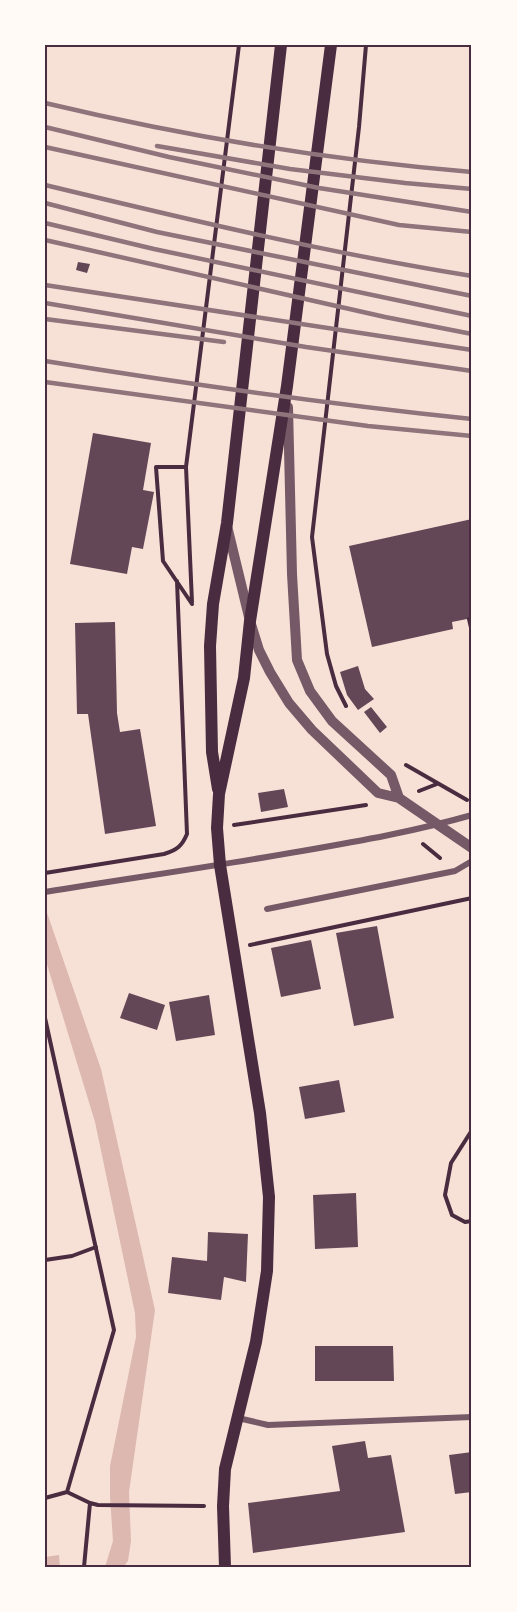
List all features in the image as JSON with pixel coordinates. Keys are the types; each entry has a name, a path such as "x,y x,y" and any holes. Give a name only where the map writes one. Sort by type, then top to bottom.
{"main road":[{"path":"219,794 212,752 210,646 213,604 226,523 281,45"},
{"path":"225,1567 223,1506 225,1469 256,1342 267,1271 268,1197 260,1113 220,865 217,828 219,794 239,706 287,386 331,45"}],"street":[{"path":"287,386 292,574 297,660 310,691 332,721 391,774 405,796 438,825 472,848"},
{"path":"226,523 259,650 290,703 312,730 378,793 405,796"},
{"path":"45,892 399,834 472,815"},
{"path":"267,909 456,871 472,861"},
{"path":"238,1418 268,1425 472,1417"}],"path":[{"path":"192,612 186,467 239,45"},
{"path":"351,714 336,686 327,654 312,537 359,127 366,45"},
{"path":"186,467 156,467 163,561 192,604"},
{"path":"292,574 312,537"},
{"path":"47,873 164,854 182,845 187,834 177,582"},
{"path":"469,619 472,632"},
{"path":"401,761 472,802"},
{"path":"405,796 438,783"},
{"path":"217,828 373,804"},
{"path":"232,949 472,898"},
{"path":"45,1018 114,1330 67,1492"},
{"path":"472,1130 451,1163 445,1195 452,1215 465,1222 472,1221"},
{"path":"45,1260 72,1256 96,1247"},
{"path":"45,1498 67,1492 90,1503 98,1504 223,1506"},
{"path":"84,1567 90,1503"}],"shaded area":[{"path":"45,907 101,1069 155,1310 129,1492 131,1541 128,1561 123,1567 105,1567 113,1541 110,1466 136,1337 135,1313 95,1122 45,958"},
{"path":"59,1555 60,1567 45,1567 45,1557"}],"building":[{"path":"78,262 90,264 87,273 76,270"},
{"path":"93,433 151,443 143,490 154,492 143,549 132,547 127,574 70,564"},
{"path":"472,519 472,618 452,622 453,629 372,647 349,546"},
{"path":"115,622 117,713 120,732 140,729 156,826 105,834 88,714 77,714 75,623"},
{"path":"358,666 365,689 374,699 358,710 347,695 340,672"},
{"path":"371,707 387,727 380,733 364,712"},
{"path":"284,789 288,807 261,812 258,793"},
{"path":"377,926 394,1018 354,1026 336,933"},
{"path":"311,940 321,989 281,997 271,948"},
{"path":"129,993 165,1005 157,1030 120,1018"},
{"path":"209,995 215,1035 176,1041 169,1002"},
{"path":"339,1080 345,1112 305,1119 299,1087"},
{"path":"356,1193 358,1247 315,1249 313,1195"},
{"path":"208,1232 248,1234 246,1282 224,1277 221,1300 168,1293 172,1257 207,1261"},
{"path":"315,1346 393,1346 394,1381 315,1381"},
{"path":"365,1441 368,1458 391,1455 405,1532 253,1553 248,1503 340,1491 332,1446"},
{"path":"472,1452 472,1492 455,1494 449,1455"}],"railway":[{"path":"45,103 257,146 364,161 472,172"},
{"path":"45,127 169,157 319,188 472,212"},
{"path":"157,146 290,169 472,189"},
{"path":"45,147 399,225 472,232"},
{"path":"45,185 311,246 472,276"},
{"path":"45,203 157,232 472,296"},
{"path":"45,223 154,249 472,316"},
{"path":"45,240 385,317 472,334"},
{"path":"45,285 472,350"},
{"path":"45,303 306,347 472,371"},
{"path":"45,319 224,342"},
{"path":"45,361 258,393 472,419"},
{"path":"45,382 368,426 472,436"}]}
